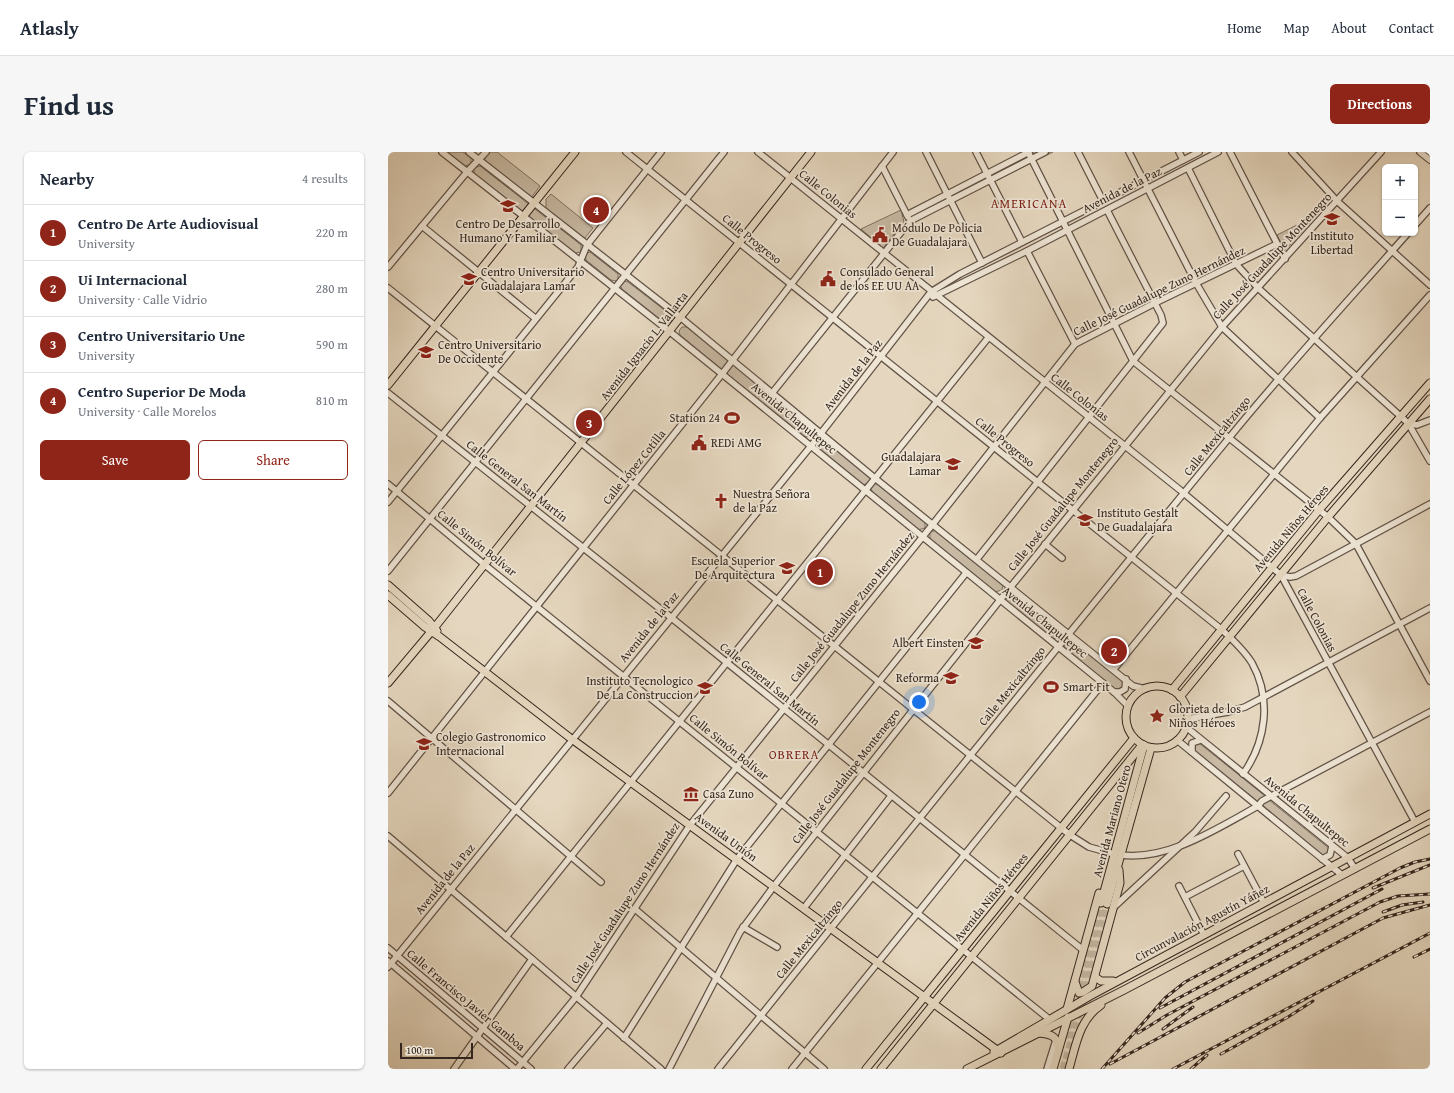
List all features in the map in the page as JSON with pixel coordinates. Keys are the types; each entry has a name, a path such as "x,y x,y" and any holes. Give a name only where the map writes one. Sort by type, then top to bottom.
{"main road":[{"path":"388,384 575,152"},
{"name":"Avenida Ignacio L. Vallarta","path":"388,683 485,565 812,152"},
{"name":"Avenida Niños Héroes","path":"1172,690 1220,629 1319,510 1430,383"},
{"name":"Avenida Niños Héroes","path":"1180,697 1328,517 1430,399"},
{"path":"388,585 433,630"},
{"path":"388,595 433,630"},
{"name":"Avenida Unión","path":"433,630 484,673 572,739 999,1051"},
{"path":"1159,686 1172,690 1180,697 1184,704 1187,719 1186,727 1177,740 1164,747 1146,746 1134,738 1126,723 1128,706 1135,695 1145,689 1159,686"},
{"name":"Avenida Niños Héroes","path":"866,1069 1134,738"},
{"name":"Avenida Niños Héroes","path":"881,1069 1070,835 1146,746"},
{"name":"Avenida Mariano Otero","path":"1107,905 1115,864 1146,746"},
{"name":"Circunvalación Agustín Yáñez","path":"999,1051 1049,1019 1098,991 1430,814"},
{"name":"Circunvalación Agustín Yáñez","path":"967,1069 999,1051 1124,990 1430,829"},
{"path":"1075,982 1077,991 1081,993 1091,988 1095,977 1107,905 1120,883 1115,864"},
{"path":"1067,1009 1103,879 1115,864"},
{"path":"1224,924 1230,934"},
{"path":"1095,977 1098,980 1108,982 1129,975"},
{"path":"1069,1069 1082,1026 1088,1015 1124,990"},
{"path":"1053,1069 1067,1018 1071,1012 1090,1000 1098,991"},
{"path":"1038,1033 1050,1034 1056,1039 1058,1051"}],"street":[{"name":"Avenida Chapultepec","path":"442,152 522,217 669,331 1103,682 1128,706"},
{"name":"Avenida Chapultepec","path":"469,152 680,317 822,432 876,479 1114,669 1133,686 1145,689"},
{"path":"388,267 467,172 486,152"},
{"name":"Calle Progreso","path":"626,152 1229,637 1252,664 1263,699 1264,725 1260,740 1252,759 1243,774"},
{"path":"388,502 535,318 578,267 579,261 587,245 661,152"},
{"path":"388,571 724,152"},
{"name":"Calle Colonias","path":"758,152 1044,383 1184,493 1281,575 1415,822"},
{"name":"Calle López Cotilla","path":"388,793 722,374 893,152"},
{"path":"926,152 982,263"},
{"path":"976,152 1022,242"},
{"path":"773,392 884,253 909,218 947,194 1028,152 1133,361 1328,517 1356,544 1430,681"},
{"path":"909,218 950,200 1044,152"},
{"path":"1078,152 1103,201"},
{"path":"1129,152 1196,283 1222,327 1320,418"},
{"path":"1179,152 1184,160"},
{"name":"Avenida de la Paz","path":"389,964 811,446 926,299 982,263 1199,152"},
{"name":"Avenida de la Paz","path":"934,294 1027,251 1218,152"},
{"path":"1230,152 1284,259"},
{"path":"1292,152 1337,201 1430,285"},
{"name":"Calle José Guadalupe Montenegro","path":"669,1069 743,927 774,886 1072,510 1222,327 1381,152"},
{"path":"1420,152 1430,160"},
{"path":"882,166 909,218"},
{"path":"1188,168 1236,264 1258,288 1408,423 1430,461"},
{"path":"1418,222 1430,208"},
{"path":"977,560 1163,324 1163,319 1107,210"},
{"path":"422,226 535,318"},
{"name":"Calle Mexicaltzingo","path":"718,1069 970,755 1229,438 1314,338 1405,236"},
{"name":"Calle José Guadalupe Zuno Hernández","path":"516,1069 576,997 690,825 923,537 1075,344 1155,303 1277,244"},
{"path":"1027,251 1075,344"},
{"path":"388,288 582,442 1061,828 1089,847 1118,854 1149,854 1180,846 1197,839 1258,806 1262,801 1271,796 1372,744 1430,712"},
{"path":"1114,669 1320,418 1430,295"},
{"path":"506,937 988,338"},
{"name":"Calle General San Martín","path":"388,393 584,548 1083,950"},
{"path":"1408,423 1417,424 1430,420"},
{"name":"Calle Simón Bolívar","path":"388,484 485,565 1049,1019"},
{"path":"1281,575 1290,577 1296,576 1430,504"},
{"path":"1045,544 1062,558"},
{"path":"624,1038 737,859 966,572"},
{"path":"1187,719 1228,712 1263,699 1430,608"},
{"path":"1114,692 1120,692 1124,689 1126,679"},
{"path":"792,1069 1103,682"},
{"path":"388,701 602,882"},
{"name":"Avenida Chapultepec","path":"1186,727 1348,858 1355,869"},
{"path":"1177,740 1342,876"},
{"path":"1192,752 1192,743 1201,740"},
{"path":"804,908 891,796"},
{"path":"1107,905 1180,846 1195,832 1226,796"},
{"path":"388,836 450,891 662,1069"},
{"path":"1322,859 1330,855 1332,846"},
{"path":"1238,854 1264,903"},
{"path":"1185,897 1244,866"},
{"path":"1179,886 1204,935"},
{"path":"635,909 824,1069"},
{"path":"743,927 777,947"},
{"name":"Calle Francisco Javier Gamboa","path":"388,948 531,1069"},
{"path":"454,1069 532,959"},
{"name":"Calle Francisco Javier Gamboa","path":"389,964 516,1069"},
{"path":"568,1069 607,1023"},
{"path":"1047,1069 1056,1039"}],"shaded area":[{"path":"447,152 463,152 471,158 471,164 465,166"},
{"path":"490,152 497,152 540,186 531,198 484,160"},
{"path":"1023,152 1053,152 914,222 907,211"},
{"path":"480,166 581,245 581,252 575,253 474,174 474,168"},
{"path":"551,194 593,228 584,239 546,210 546,199"},
{"path":"901,210 904,222 883,248 861,229"},
{"path":"1317,215 1286,249 1284,249 1277,235"},
{"path":"590,252 618,274 618,279 616,281 611,280 586,260 585,254"},
{"path":"623,281 628,282 671,315 671,322 665,323 622,289 620,285"},
{"path":"682,327 687,327 810,426 812,430 811,434 807,437 803,436 680,335 679,331"},
{"path":"821,441 826,441 870,477 870,482 863,485 819,449 818,446"},
{"path":"874,484 879,484 925,521 925,528 918,530 873,493 871,489"},
{"path":"937,530 1003,585 1002,590 995,592 930,539 930,532"},
{"path":"1009,593 1014,593 1060,630 1060,637 1053,639 1006,601 1006,596"},
{"path":"1067,640 1072,640 1125,682 1124,687 1117,691 1065,648 1064,645"},
{"path":"1199,743 1265,796 1258,802 1194,750 1193,745"},
{"path":"1269,800 1331,851 1324,856 1262,805"}],"tunnel":[{"path":"1065,1038 1080,989 1101,903"},
{"path":"1063,1069 1087,987 1107,904"}],"railway":[{"path":"1102,1069 1165,998 1185,982 1400,868 1415,862 1430,859"},
{"path":"1373,888 1430,865"},
{"path":"1160,1008 1382,889"},
{"path":"1138,1033 1167,1015 1380,902 1398,896 1430,894"},
{"path":"1383,912 1402,905 1423,902"},
{"path":"1110,1064 1383,918 1430,905"},
{"path":"1173,1069 1430,933"},
{"path":"1414,957 1430,949"},
{"path":"1221,1054 1288,1017 1313,1001"},
{"path":"1163,1029 1193,1007"},
{"path":"1191,1069 1207,1055"}],"place":[{"name":"Centro De Desarrollo Humano Y Familiar","path":"508,206"},
{"name":"Centro Superior De Moda","path":"596,210"},
{"name":"Instituto Libertad","path":"1332,219"},
{"name":"Módulo De Policia De Guadalajara","path":"880,235"},
{"name":"Centro Universitario Guadalajara Lamar","path":"469,279"},
{"name":"Consulado General de los EE UU AA","path":"828,279"},
{"name":"Centro Universitario De Occidente","path":"426,352"},
{"name":"Station 24","path":"732,418"},
{"name":"Centro Universitario Une","path":"589,423"},
{"name":"REDi AMG","path":"699,443"},
{"name":"Guadalajara Lamar","path":"953,464"},
{"name":"Nuestra Señora de la Paz","path":"721,501"},
{"name":"Instituto Gestalt De Guadalajara","path":"1085,520"},
{"name":"Escuela Superior De Arquitectura","path":"787,568"},
{"name":"Centro De Arte Audiovisual","path":"820,572"},
{"name":"Albert Einsten","path":"976,643"},
{"name":"Ui Internacional","path":"1114,651"},
{"name":"Reforma","path":"951,678"},
{"name":"Smart Fit","path":"1051,687"},
{"name":"Instituto Tecnologico De La Construccion","path":"705,688"},
{"name":"Glorieta de los Niños Héroes","path":"1157,716"},
{"name":"Colegio Gastronomico Internacional","path":"424,744"},
{"name":"Casa Zuno","path":"691,794"}],"district":[{"name":"AMERICANA","path":"1029,203"},
{"name":"OBRERA","path":"794,754"}]}
